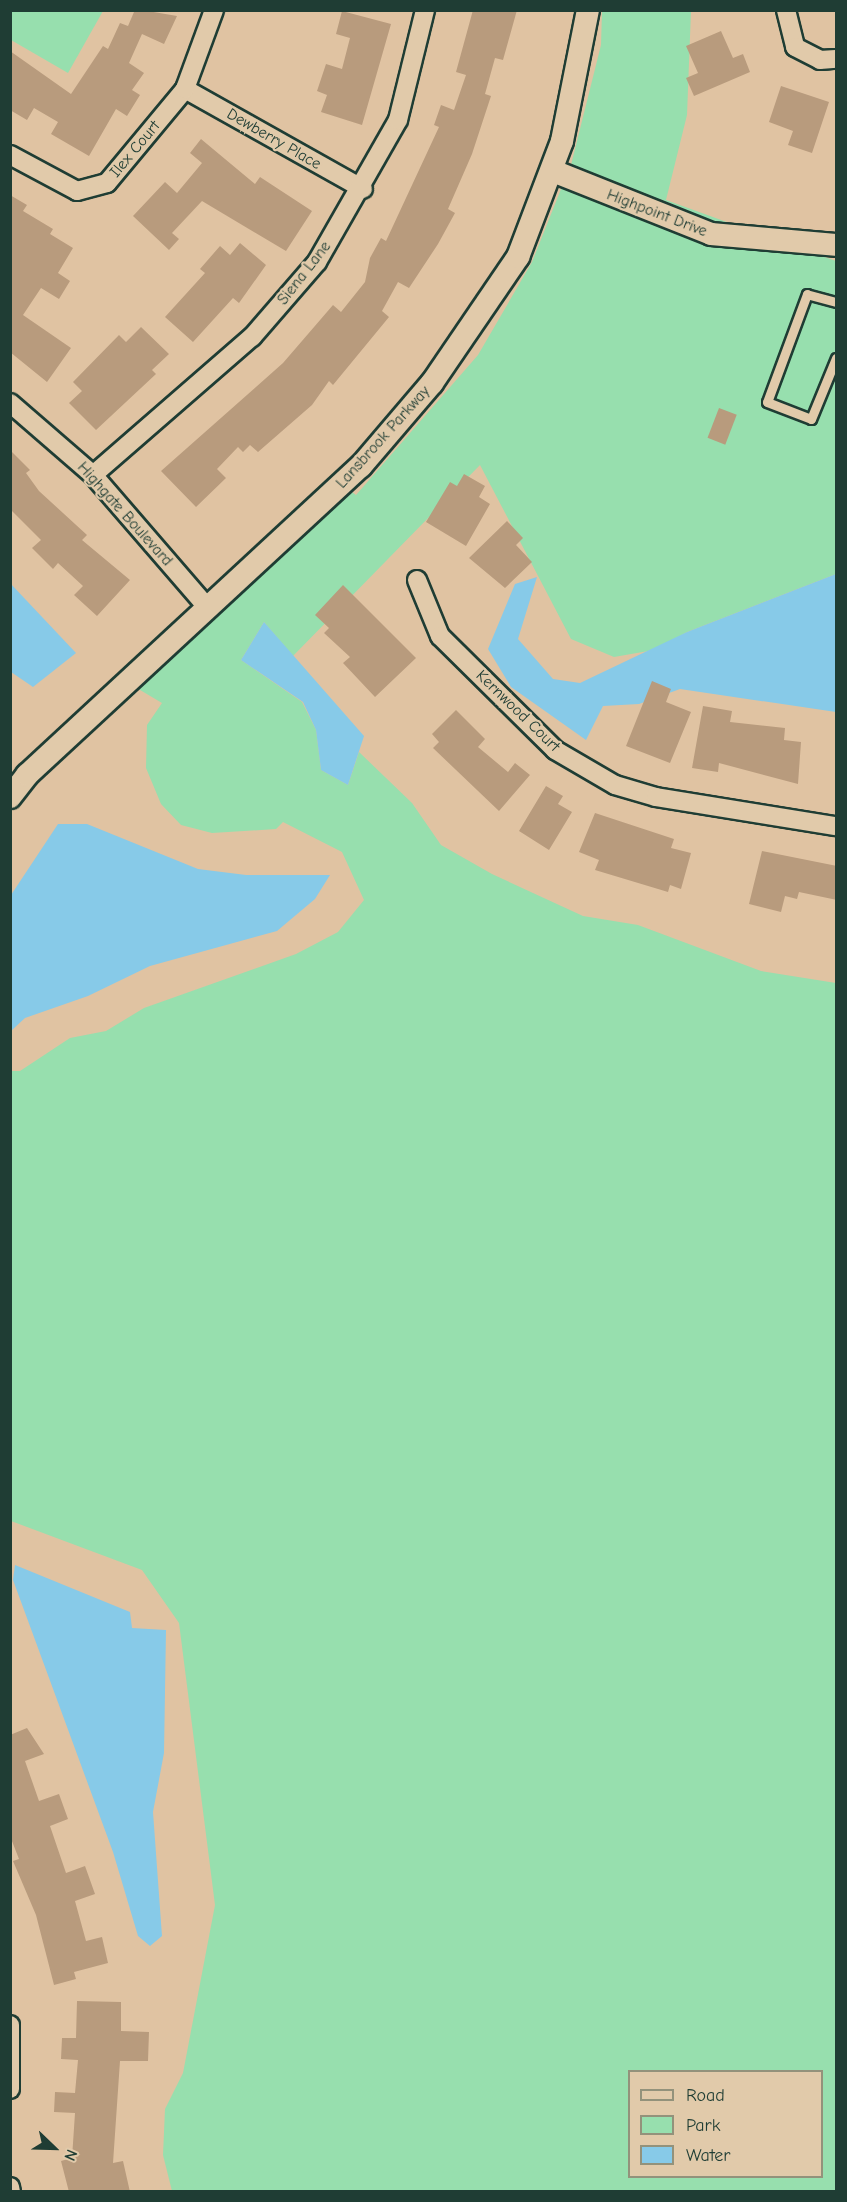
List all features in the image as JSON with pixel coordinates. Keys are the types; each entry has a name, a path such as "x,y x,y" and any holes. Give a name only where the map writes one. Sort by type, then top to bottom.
{"street":[{"name":"Ilex Court","path":"10,155 77,191 107,183 185,89 214,10"},
{"name":"Siena Lane","path":"93,475 252,337 316,262 363,189 398,120 425,10"},
{"name":"Lansbrook Parkway","path":"10,797 27,775 361,466 432,383 518,257 553,171 588,34 588,10"},
{"path":"786,10 795,47 820,60 837,59"},
{"name":"Dewberry Place","path":"185,89 363,189"},
{"name":"Highpoint Drive","path":"553,171 711,234 837,245"},
{"name":"Highgate Boulevard","path":"10,402 93,475 207,607"},
{"name":"Kernwood Court","path":"417,580 440,636 555,750 615,784 656,796 837,826"},
{"path":"10,2025 10,2089"}],"lane":[{"path":"837,302 807,294 767,402 811,419 837,358"}],"green space":[{"path":"11,10 103,11 68,73 11,40"},
{"path":"602,11 691,11 687,115 666,200 746,229 713,226 570,169 601,45"},
{"path":"563,184 709,242 808,251 836,261 836,574 687,632 654,650 614,657 571,639 480,465 293,656 264,622 241,660 302,702 316,730 321,770 348,785 359,752 412,803 441,845 492,874 583,916 638,925 761,971 836,983 836,2191 172,2191 163,2155 165,2109 183,2073 215,1905 179,1623 142,1570 11,1521 10,1071 20,1071 70,1038 106,1031 144,1008 296,954 338,932 364,900 342,852 283,822 276,829 212,833 181,825 161,804 146,768 147,725 162,703 135,687 349,490 356,495 478,355 532,262"}],"water":[{"path":"836,574 836,712 680,689 639,704 603,706 586,740 511,687 488,649 515,584 537,577 518,639 553,679 580,683 687,632"},
{"path":"10,583 76,653 33,687 11,672"},
{"path":"264,622 364,736 348,785 321,770 316,730 303,702 241,660"},
{"path":"58,824 87,824 198,869 246,875 330,875 315,899 277,931 150,966 88,996 25,1018 11,1031 11,895"},
{"path":"15,1565 130,1612 132,1628 166,1630 164,1753 153,1812 162,1936 150,1946 138,1936 113,1852 13,1580"}],"building":[{"path":"142,10 177,16 164,44 142,34 129,63 144,73 132,90 140,95 127,116 116,109 89,156 51,134 58,122 34,108 27,120 10,110 10,51 71,94 103,46 108,49 120,23 128,26 134,12"},
{"path":"473,10 517,10 503,60 495,58 485,94 491,96 472,154 448,209 455,213 438,244 409,288 398,282 382,311 389,317 333,385 329,381 312,405 258,452 250,445 243,452 238,447 217,469 226,478 196,507 161,471 283,363 333,305 341,312 365,282 370,258 381,238 386,241 439,127 434,125 441,105 454,110 466,75 456,72"},
{"path":"342,11 391,24 362,125 321,112 327,95 317,91 326,64 342,69 350,38 336,34"},
{"path":"721,31 733,58 743,54 750,72 694,96 686,78 698,73 686,46"},
{"path":"781,86 829,102 812,153 788,145 793,131 769,122"},
{"path":"201,139 255,184 260,177 312,211 286,251 202,201 172,233 179,239 169,250 133,216 165,182 177,193 202,163 190,153"},
{"path":"10,195 27,205 23,211 53,229 50,234 73,248 58,273 70,281 59,299 41,288 23,315 71,348 47,382 10,352"},
{"path":"240,243 266,265 239,303 233,298 193,342 165,317 205,273 200,269 220,246 230,255"},
{"path":"141,327 169,354 152,370 156,374 96,430 69,403 82,391 73,382 119,335 126,342"},
{"path":"719,408 737,415 725,445 708,438"},
{"path":"10,450 30,470 26,473 39,491 87,535 82,540 130,580 97,616 74,595 83,586 58,563 53,569 32,548 41,540 10,509"},
{"path":"464,474 485,486 479,497 490,504 466,546 426,522 450,482 457,486"},
{"path":"507,521 523,538 516,545 532,562 505,588 469,558"},
{"path":"343,585 416,658 375,697 343,663 350,657 324,633 329,628 315,615"},
{"path":"652,681 671,689 666,702 691,712 670,763 626,746"},
{"path":"703,706 732,711 730,722 785,728 784,740 801,742 798,784 719,763 718,772 692,768"},
{"path":"456,710 485,739 478,747 508,772 515,763 530,775 499,811 433,748 439,742 432,734"},
{"path":"546,786 563,796 558,804 572,812 549,850 519,831"},
{"path":"595,813 674,839 671,848 691,853 681,889 670,885 668,892 595,870 599,860 579,852"},
{"path":"762,851 837,866 837,900 799,892 797,899 785,896 781,912 749,904"},
{"path":"27,1728 44,1754 25,1761 39,1801 59,1794 68,1819 50,1826 66,1873 85,1866 95,1894 75,1901 86,1941 102,1937 108,1963 74,1972 76,1979 54,1985 36,1915 13,1861 19,1859 10,1836 10,1735"},
{"path":"77,2001 121,2002 121,2031 149,2032 148,2061 120,2061 113,2163 123,2161 130,2192 69,2192 61,2161 72,2158 75,2113 54,2112 55,2092 75,2093 78,2060 61,2059 62,2038 76,2038"}]}
